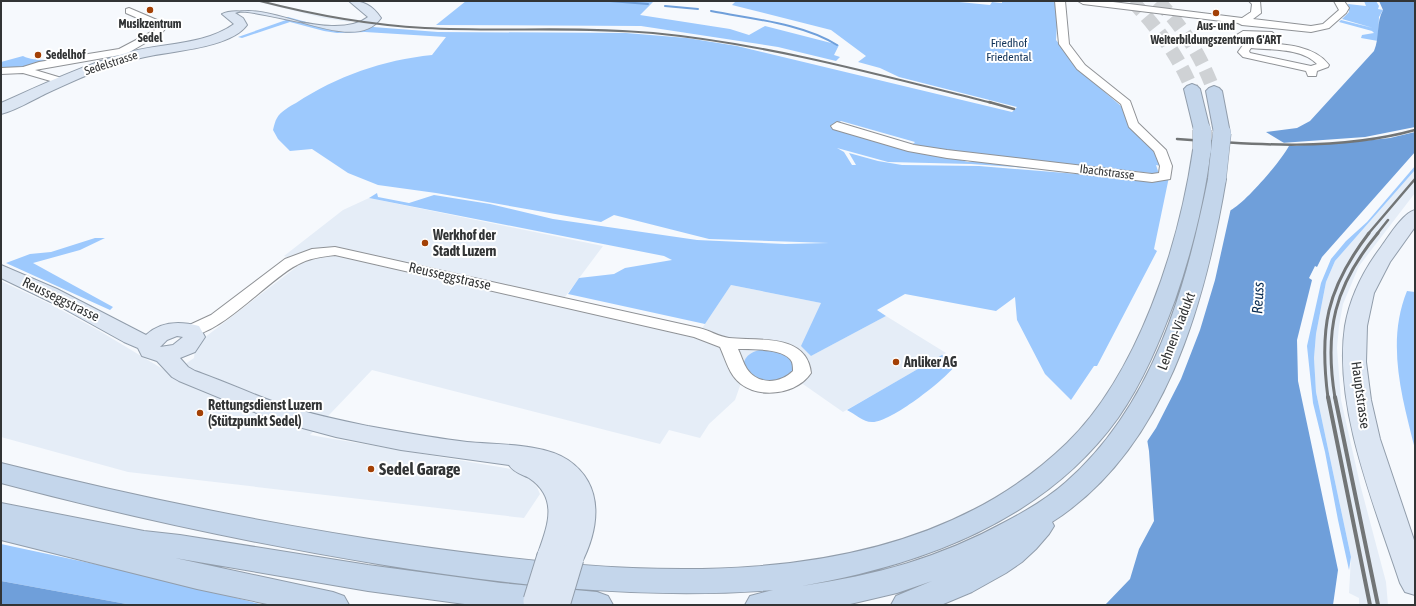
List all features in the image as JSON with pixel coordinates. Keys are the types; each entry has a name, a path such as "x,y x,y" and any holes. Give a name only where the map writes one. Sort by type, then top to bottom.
{"highway":[{"path":"1,473 150,509 274,535 347,548 506,570 591,579 721,582 764,580 808,574 860,564 925,544 959,530 1003,508 1031,489 1080,446 1101,422 1122,392 1143,353 1175,269 1188,229 1199,181 1202,150 1202,130 1192,88"},
{"name":"Lehnen-Viadukt","path":"1052,509 1081,485 1098,466 1140,411 1159,374 1181,323 1200,259 1217,179 1222,133 1214,91"},
{"path":"1,502 102,524 180,547"},
{"path":"761,605 818,598 873,588 918,574 968,555 1002,539 1052,509"},
{"path":"907,605 981,573 1014,552 1036,530 1052,509"},
{"path":"1,514 144,543 180,547 368,578 501,596 596,605"},
{"path":"1,528 197,576 333,605"}],"main road":[{"name":"Sedelstrasse","path":"1,109 92,68 130,56 230,34 238,29 241,24 229,15 229,11 242,7 259,7 337,27 359,26 374,20 373,15 355,1"},
{"name":"Hauptstrasse","path":"1415,215 1384,255 1369,282 1360,305 1354,350 1358,393 1367,436 1415,583"},
{"name":"Reusseggstrasse","path":"1,271 58,296 120,329 130,337 159,344 181,372 203,380 234,396 269,410 323,426 504,456 541,472 556,485 560,491 562,502 561,557 541,604"},
{"name":"Reusseggstrasse","path":"189,339 186,360 203,380"},
{"path":"159,344 176,352 189,339"}],"street":[{"name":"Ibachstrasse","path":"837,126 912,148 947,154 1152,178 1165,176 1166,166 1160,150 1133,124 1126,103 1081,67 1064,44 1061,25 1060,1"},
{"path":"1083,1 1311,30 1322,28 1343,11 1338,2"},
{"path":"1242,22 1256,12 1257,3 1254,1"},
{"path":"1,71 24,70 39,65 122,52 158,32 160,29 154,22 129,11"},
{"path":"1290,28 1290,31 1283,33 1243,34 1240,36 1248,45 1243,52 1247,55 1312,71"},
{"path":"24,70 61,81"},
{"name":"Reusseggstrasse","path":"189,339 290,262 312,253 335,251 692,331 727,343"}],"shaded area":[{"path":"255,1 265,1 307,12 354,20 350,22 323,18"},
{"path":"1415,170 1415,193 1359,266 1343,304 1339,326 1337,348 1341,400 1360,484 1386,582 1388,605 1359,605 1359,598 1349,593 1351,557 1316,392 1314,358 1316,334 1326,282 1335,261"},
{"path":"369,198 603,246 562,301 699,333 731,285 821,303 808,352 811,356 886,316 946,353 843,412 800,382 741,383 735,400 709,424 700,438 669,430 660,444 372,370 310,435 523,471 537,487 540,494 524,518 128,472 1,437 1,281 52,305 98,330 171,374 194,358 195,350 204,338 303,262 284,256 343,210"}],"green space":[{"path":"466,1 650,1 653,2 640,15 730,29 749,35 765,26 839,45 834,55 840,57 836,61 778,47 641,26 436,25"},
{"name":"Friedhof Friedental","path":"736,1 949,1 990,5 992,2 1002,3 1002,1 1056,1 1058,11 1056,40 1087,77 1121,106 1156,148 1161,166 1156,165 1159,174 917,147 917,145 913,144 915,142 841,121 834,126 968,162 978,161 1056,170 971,164 888,162 837,148 844,152 852,165 856,165 849,153 878,161 902,165 979,166 1115,177 1169,177 1154,249 1157,251 1097,366 1094,366 1071,400 1045,374 1017,320 1015,297 996,311 905,294 877,310 886,316 811,356 801,346 821,303 731,285 705,324 568,294 579,278 614,274 625,268 672,260 664,256 369,198 377,193 378,197 409,203 434,195 490,204 553,219 697,240 785,244 829,243 709,239 614,215 601,222 436,193 378,185 348,173 312,149 290,151 278,139 273,130 276,119 288,107 344,77 378,65 414,57 432,55 446,37 365,32 337,33 290,22 242,38 238,37 286,20 285,18 288,17 321,26 357,28 373,27 438,32 626,33 687,38 737,46 1012,112 1017,107 899,77 880,68 858,62 866,56 831,30 732,5"},
{"path":"1364,1 1376,1 1379,6 1378,9 1383,10 1379,17 1378,41 1361,38 1362,35 1374,33 1372,31 1339,22 1341,20 1373,28 1342,19 1349,12 1348,4 1366,6"},
{"path":"23,56 38,60 63,60 20,68 1,69 1,62"},
{"path":"1415,166 1415,170 1335,261 1326,282 1316,334 1314,358 1316,392 1351,557 1349,570 1325,452 1313,403 1307,346 1321,283 1331,259 1346,241 1367,222"},
{"path":"95,238 105,238 80,250 33,263 113,307 110,310 6,263 30,254 51,252"},
{"path":"1407,291 1415,292 1415,449 1405,410 1398,370 1398,330 1401,311"},
{"path":"767,349 786,354 795,366 793,374 777,382 757,380 743,366 749,355 759,350"},
{"path":"942,355 954,362 954,367 928,391 891,416 869,422 847,410"},
{"path":"1,544 155,577 264,605 132,605 1,581"}],"water":[{"name":"Reuss","path":"1379,1 1415,1 1415,152 1322,257 1317,267 1315,266 1309,278 1312,280 1297,340 1298,381 1338,570 1333,605 1105,605 1130,579 1139,549 1154,521 1149,451 1135,368 1201,219 1231,210 1237,206 1253,191 1285,153 1289,146 1266,132 1297,128 1310,121 1374,51 1377,40 1379,20 1383,10"},
{"path":"1,581 132,605 1,605"}],"pier":[{"path":"1415,127 1415,132 1390,138 1343,143 1285,146 1281,143 1365,137"},
{"path":"1231,208 1215,280 1200,330 1181,379 1156,428 1146,443 1133,368 1159,284 1199,217"}],"waterway":[{"path":"610,1 648,4"},
{"path":"665,6 698,9"},
{"path":"711,11 759,19 792,27 808,32 837,45"}],"tunnel":[{"path":"1132,1 1166,42 1192,89"},
{"path":"1158,1 1184,32 1191,43 1214,91"}],"railway":[{"path":"260,1 342,19 404,27 624,31 696,38 781,53 866,71 992,103"},
{"path":"989,102 1014,109"},
{"path":"1177,139 1236,143 1297,145 1327,144 1386,137 1415,130"},
{"path":"1368,234 1415,179"},
{"path":"1377,234 1388,220"},
{"path":"1328,398 1325,373 1325,351 1329,311 1343,273 1369,233"},
{"path":"1335,398 1331,351 1332,330 1336,310 1342,291 1351,272 1378,233"},
{"path":"1328,397 1370,605"},
{"path":"1335,397 1378,605"}],"place":[{"name":"Musikzentrum Sedel","path":"150,10"},
{"name":"Aus- und Weiterbildungszentrum G'ART","path":"1216,13"},
{"name":"Sedelhof","path":"38,55"},
{"name":"Werkhof der Stadt Luzern","path":"425,243"},
{"name":"Anliker AG","path":"896,362"},
{"name":"Rettungsdienst Luzern (Stützpunkt Sedel)","path":"200,413"},
{"name":"Sedel Garage","path":"371,469"}]}
